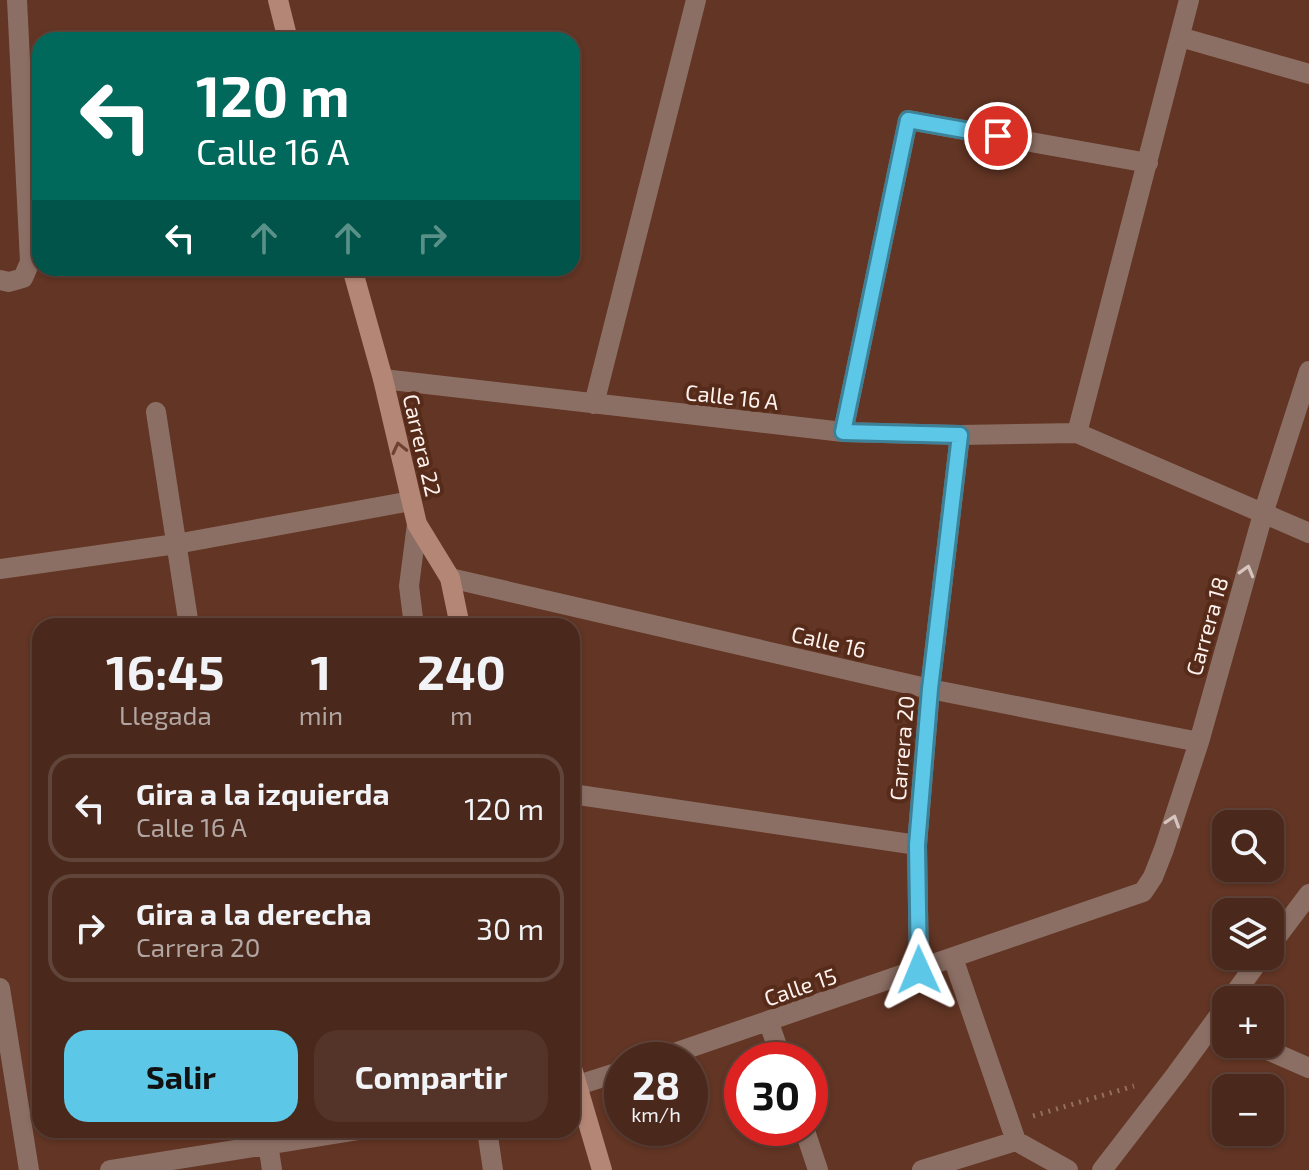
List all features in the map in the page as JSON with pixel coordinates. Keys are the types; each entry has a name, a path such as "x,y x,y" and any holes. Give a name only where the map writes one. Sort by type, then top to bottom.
{"street":[{"path":"0,280 9,282 23,278 30,262 17,0"},
{"path":"278,0 286,32"},
{"path":"594,404 696,0"},
{"path":"1189,0 1077,433 1309,533"},
{"path":"1180,37 1309,74"},
{"path":"843,432 908,120 1148,163"},
{"name":"Carrera 22","path":"354,276 383,379 417,524 450,578 458,618"},
{"name":"Carrera 18","path":"1143,892 1159,863 1199,742 1263,514 1309,371"},
{"name":"Calle 16 A","path":"383,379 843,432 960,435 1077,433"},
{"path":"156,412 188,618"},
{"name":"Carrera 20","path":"919,970 917,845 930,689 960,435"},
{"path":"0,569 176,544 411,501"},
{"path":"413,618 409,586 417,524"},
{"name":"Calle 16","path":"450,578 930,689 1199,742"},
{"path":"580,795 917,845"},
{"name":"Calle 15","path":"708,1043 1143,892"},
{"path":"1284,927 1309,894"},
{"path":"953,958 1013,1132 1068,1170"},
{"path":"0,988 29,1170"},
{"path":"769,1023 776,1042"},
{"path":"1102,1170 1177,1073 1212,1036"},
{"path":"1284,1057 1309,1068"},
{"path":"580,1079 604,1074"},
{"path":"580,1099 602,1170"},
{"path":"922,1170 1013,1132"},
{"path":"110,1170 267,1138 272,1170"},
{"path":"488,1138 493,1170"},
{"path":"810,1146 818,1170"}],"path":[{"path":"1013,1132 1177,1073"}],"route":[{"path":"919,970 917,845 930,689 960,435 843,432 908,120 998,136"}]}
